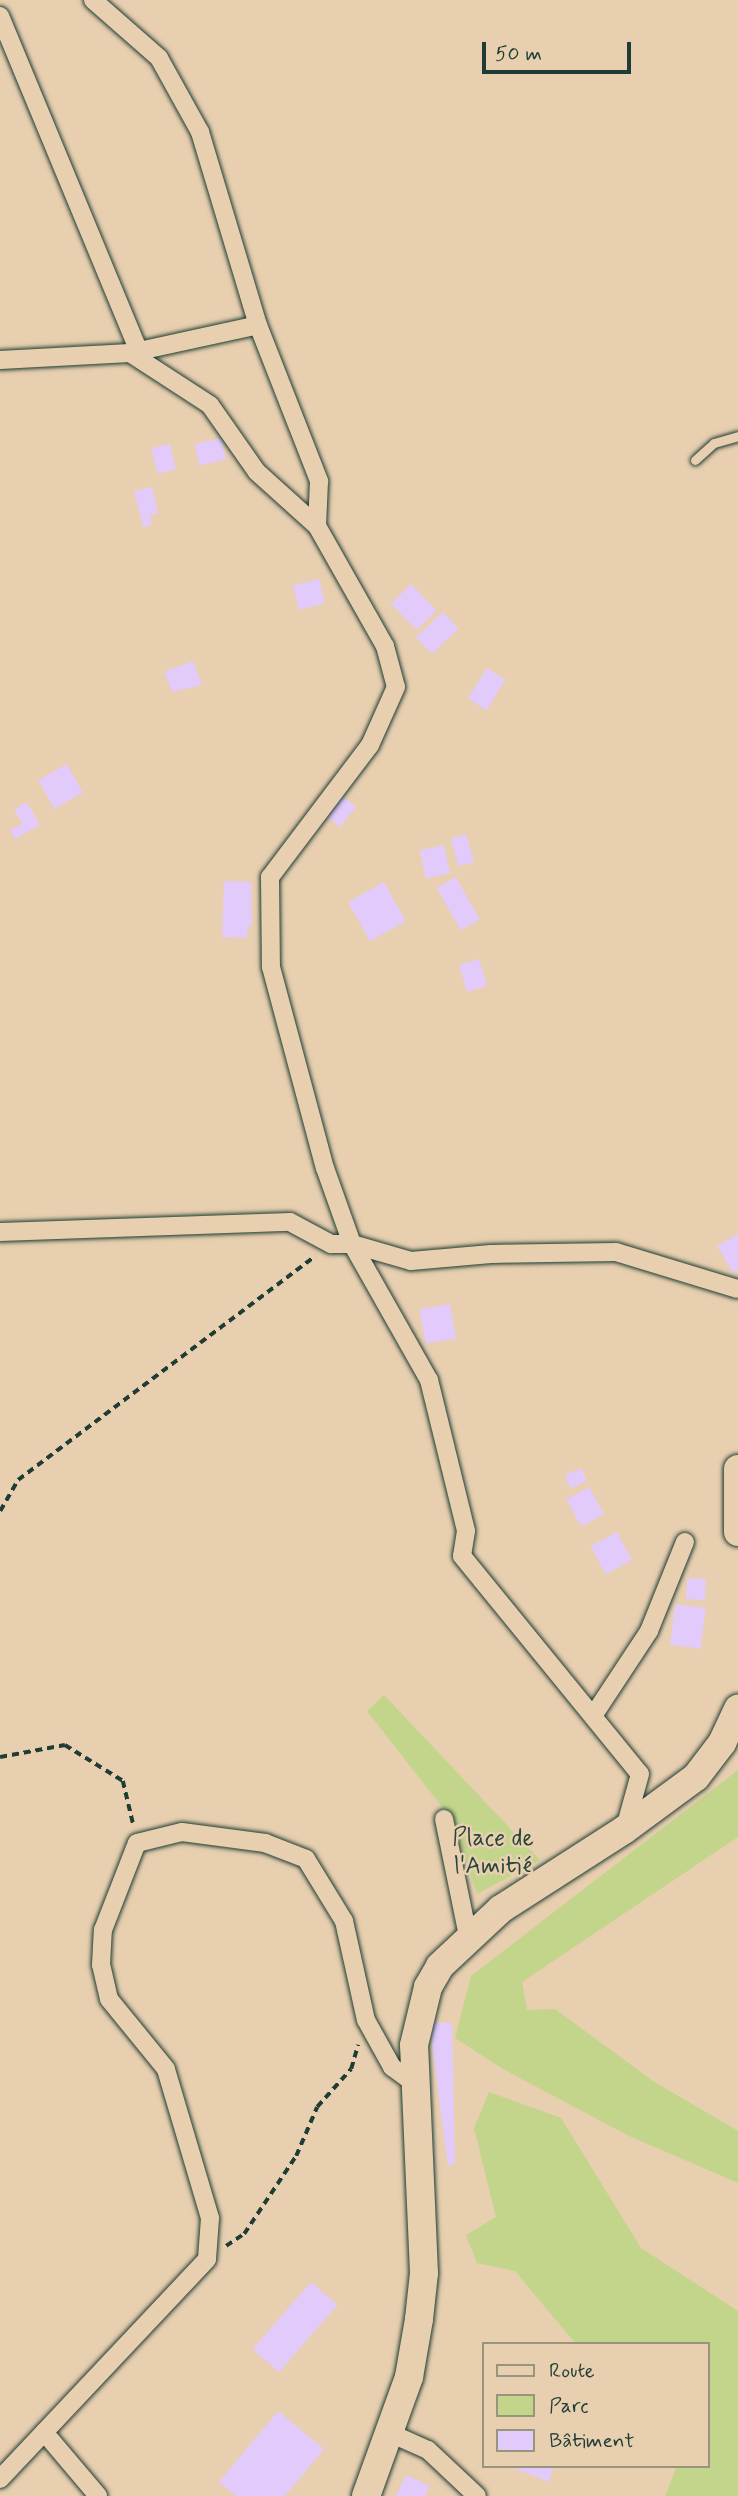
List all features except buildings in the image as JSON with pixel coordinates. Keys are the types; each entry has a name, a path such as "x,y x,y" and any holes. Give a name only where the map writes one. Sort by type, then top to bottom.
{"main road":[{"path":"738,1469 738,1532"},
{"path":"366,2496 391,2434 409,2377 424,2273 414,2045 428,1987 440,1966 501,1909 624,1830 696,1777 722,1743 738,1709"}],"street":[{"path":"93,0 159,58 200,132 258,325 319,481 317,526"},
{"path":"0,16 135,352 210,405 257,472 317,526 384,646 396,687 370,745 270,877 271,967 325,1168 352,1244 429,1380 466,1531 462,1556 640,1774 624,1830"},
{"path":"0,360 135,352 258,325"},
{"path":"0,1232 290,1222 331,1244 352,1244 411,1261 491,1254 616,1252 738,1289"},
{"path":"593,1716 649,1631 685,1542"},
{"path":"444,1819 468,1937"},
{"path":"0,2479 207,2259 209,2218 166,2069 109,1998 101,1965 103,1930 137,1843 182,1832 265,1843 306,1859 344,1921 366,2020 392,2067 414,2083"},
{"path":"44,2432 98,2496"},
{"path":"391,2434 428,2450 477,2496"}],"lane":[{"path":"695,460 714,443 738,436"}],"path":[{"path":"0,1511 18,1480 331,1244"},
{"path":"0,1757 65,1745 123,1781 137,1843"},
{"path":"207,2259 244,2234 296,2156 317,2107 351,2069 366,2020"}],"green space":[{"name":"Place de l'Amitié","path":"384,1695 540,1860 477,1894 453,1821 367,1711"},
{"path":"738,1770 738,1837 522,1982 527,2010 555,2009 653,2081 738,2131 738,2183 629,2136 503,2069 455,2038 471,1976"},
{"path":"489,2092 561,2118 641,2248 738,2311 738,2496 665,2496 676,2468 710,2468 710,2342 574,2342 515,2271 477,2263 466,2235 496,2217 474,2128"}]}
